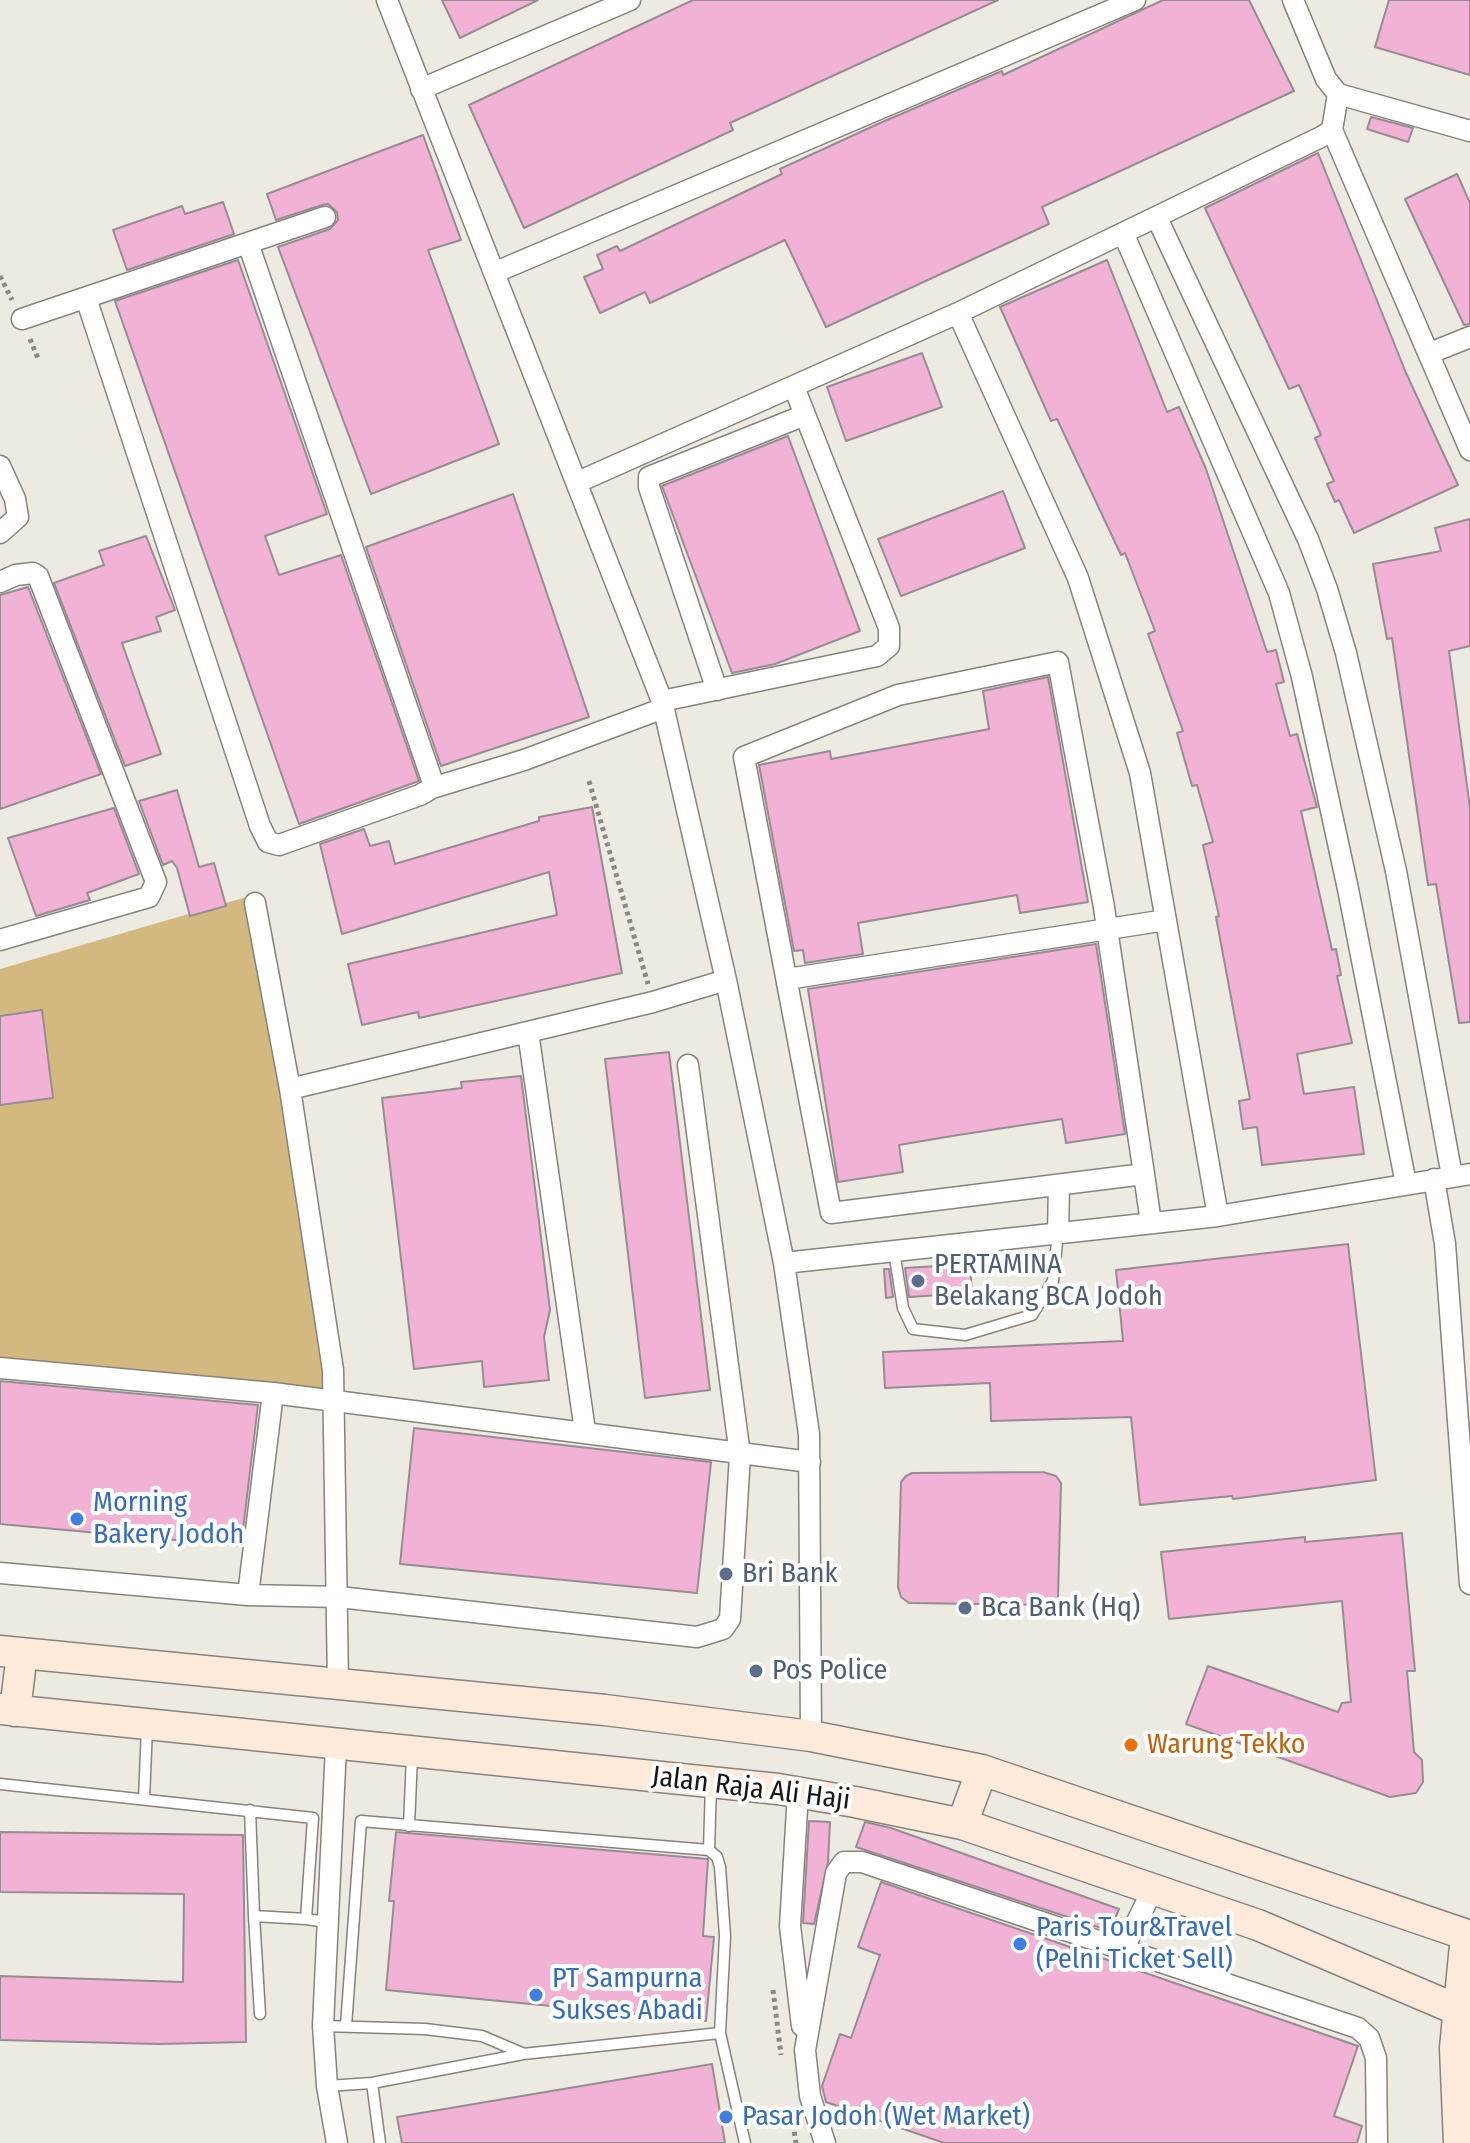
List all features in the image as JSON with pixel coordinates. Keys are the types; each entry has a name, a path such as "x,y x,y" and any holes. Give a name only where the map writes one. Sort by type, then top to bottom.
{"main road":[{"name":"Jalan Raja Ali Haji","path":"11,1652 609,1711 811,1736 982,1770 1469,1930"},
{"path":"8,1710 11,1652"},
{"name":"Jalan Raja Ali Haji","path":"8,1710 798,1793 962,1824 1258,1925 1464,2010"},
{"path":"962,1824 982,1770"},
{"path":"1459,2143 1455,2048 1464,2010 1469,1930"}],"street":[{"path":"387,0 663,704 726,980 784,1263 809,1434 811,1736"},
{"path":"421,89 630,0"},
{"path":"496,272 1135,0"},
{"path":"1293,0 1326,79 1338,94 1470,131"},
{"path":"1338,94 1332,130 1470,450"},
{"path":"578,482 958,313 1124,235 1332,130"},
{"path":"22,319 325,217"},
{"path":"1157,218 1308,539 1327,589 1346,653 1396,871 1452,1177 1445,1244 1470,1584"},
{"path":"1124,235 1279,593 1302,677 1335,828 1406,1184"},
{"path":"248,243 432,788"},
{"path":"86,298 268,842 279,845 432,788 524,760 663,704 877,656 892,640 794,387"},
{"path":"958,313 1078,578 1102,645 1140,773 1218,1216"},
{"path":"1430,353 1470,337"},
{"path":"717,690 649,487 649,477 805,415"},
{"path":"0,466 15,499 18,517 0,533"},
{"path":"0,582 16,575 33,573 38,576 156,882 149,897 2,933"},
{"path":"1144,1174 831,1213 744,757 898,695 1058,662 1107,929 1144,1174 1151,1223"},
{"path":"255,903 290,1089 336,1402 338,1684"},
{"path":"787,979 1166,920"},
{"path":"290,1089 653,1002 726,980"},
{"path":"528,1032 585,1431"},
{"path":"0,1573 248,1595 339,1597 681,1636 710,1636 723,1629 730,1619 740,1455 688,1065"},
{"path":"784,1263 1218,1216 1452,1177"},
{"path":"1058,1233 1059,1185"},
{"path":"0,1368 273,1393 810,1462"},
{"path":"248,1595 273,1393"},
{"path":"336,1745 323,2026 327,2086 337,2143"},
{"path":"798,1793 790,1926 810,2096 825,2143"},
{"path":"805,2050 836,1873 844,1862 862,1862 1358,2028 1369,2038 1376,2058 1377,2143"},
{"path":"1123,1950 1152,1891"}],"lane":[{"path":"894,1251 903,1308 913,1329 965,1335 1032,1315 1053,1281 1058,1233"},
{"path":"144,1799 147,1725"},
{"path":"409,1826 412,1752"},
{"path":"709,1850 712,1783"},
{"path":"0,1784 313,1818 306,1919"},
{"path":"250,1810 260,2014"},
{"path":"346,2026 361,1821 709,1850 717,1857 720,1867 725,1936 720,2033 745,2143"},
{"path":"254,1916 327,1922"},
{"path":"323,2026 425,2029 482,2036 523,2054"},
{"path":"327,2086 372,2083 523,2054 720,2033"},
{"path":"372,2083 380,2143"}],"path":[{"path":"589,781 653,1002"}],"shaded area":[{"path":"250,896 332,1396 0,1367 0,969"}],"building":[{"path":"442,0 538,0 460,38"},
{"path":"693,0 998,0 730,123 733,130 524,228 469,105"},
{"path":"1163,0 1249,0 1294,91 1042,207 1049,224 826,327 785,240 650,303 645,292 600,313 584,277 603,269 597,255 617,246 620,251 782,174 780,169 1002,71 1003,75"},
{"path":"1389,0 1470,0 1470,75 1375,47"},
{"path":"1371,117 1413,128 1408,142 1367,129"},
{"path":"423,135 461,240 428,250 499,444 371,494 278,247 330,229 338,220 337,212 328,204 276,220 267,194"},
{"path":"1318,153 1406,373 1458,485 1354,533 1339,500 1335,502 1327,484 1334,481 1315,438 1321,435 1299,385 1289,389 1205,208"},
{"path":"1457,174 1470,203 1470,324 1464,325 1405,199"},
{"path":"223,202 234,234 127,270 113,230 182,206 185,214"},
{"path":"238,260 327,514 265,536 279,575 341,555 419,781 299,824 115,301"},
{"path":"1107,260 1167,412 1179,407 1206,469 1267,652 1276,650 1284,682 1276,684 1290,736 1297,734 1317,807 1301,811 1332,950 1336,949 1341,975 1337,976 1352,1043 1297,1054 1304,1094 1354,1087 1364,1154 1262,1165 1257,1127 1243,1129 1239,1101 1250,1099 1216,917 1219,916 1203,845 1213,842 1197,785 1192,786 1177,733 1183,731 1148,634 1155,631 1125,553 1121,555 1057,419 1051,421 1000,307"},
{"path":"922,353 942,407 846,441 827,387"},
{"path":"788,436 860,631 775,664 732,673 662,486"},
{"path":"1003,491 1025,548 901,596 878,539"},
{"path":"513,494 589,717 441,766 366,547"},
{"path":"1470,519 1470,646 1449,651 1470,808 1470,1022 1459,1023 1436,884 1428,885 1392,638 1387,639 1373,564 1441,551 1435,528"},
{"path":"146,536 175,610 156,617 161,631 122,643 161,754 125,766 54,583 104,565 99,551"},
{"path":"28,587 101,774 0,809 0,595"},
{"path":"1048,677 1088,902 1020,913 1017,895 858,923 863,954 805,963 803,950 794,951 759,765 830,751 831,759 989,729 983,691"},
{"path":"177,790 199,867 214,863 226,906 190,916 177,868 172,861 163,865 139,801"},
{"path":"592,807 622,973 419,1018 418,1012 362,1025 348,964 557,915 549,872 342,934 320,844 364,829 370,846 389,841 395,864 539,821 539,817"},
{"path":"114,808 139,874 87,893 90,900 36,916 8,838"},
{"path":"1096,944 1125,1134 1066,1143 1062,1119 952,1136 899,1145 903,1172 838,1182 808,989"},
{"path":"42,1010 53,1098 0,1105 0,1016"},
{"path":"669,1052 710,1390 645,1398 605,1059"},
{"path":"521,1076 550,1310 544,1337 549,1380 484,1387 482,1361 414,1369 382,1098 462,1088 461,1082"},
{"path":"1348,1244 1376,1480 1233,1499 1232,1496 1140,1505 1131,1417 991,1421 990,1383 885,1388 883,1352 1123,1341 1116,1270"},
{"path":"970,1264 972,1293 909,1297 905,1268"},
{"path":"884,1269 889,1269 893,1297 886,1298"},
{"path":"0,1381 258,1405 241,1546 0,1524"},
{"path":"414,1428 711,1462 697,1593 400,1564"},
{"path":"1043,1472 1056,1476 1061,1483 1058,1598 1049,1605 909,1603 901,1597 898,1587 901,1482 906,1476 912,1473"},
{"path":"1402,1533 1415,1671 1407,1671 1414,1752 1422,1760 1423,1782 1416,1793 1390,1797 1186,1724 1208,1666 1338,1712 1342,1703 1351,1702 1342,1601 1169,1619 1161,1552 1305,1537 1305,1542"},
{"path":"809,1821 830,1822 828,1862 814,1924 803,1923"},
{"path":"865,1822 891,1828 1119,1909 1110,1931 856,1847"},
{"path":"0,1832 243,1835 246,2042 158,2044 0,2040 0,1976 183,1982 184,1894 0,1892"},
{"path":"396,1832 708,1859 703,1936 714,1937 706,2021 386,1990 394,1901 389,1901"},
{"path":"881,1882 1358,2046 1334,2116 1362,2126 1357,2143 944,2143 826,2102 822,2086 840,2034 851,2038 880,1955 858,1947"},
{"path":"712,2064 725,2143 402,2143 397,2117"}],"place":[{"name":"PERTAMINA Belakang BCA Jodoh","path":"918,1281"},
{"name":"Morning Bakery Jodoh","path":"77,1519"},
{"name":"Bri Bank","path":"726,1574"},
{"name":"Bca Bank (Hq)","path":"965,1608"},
{"name":"Pos Police","path":"756,1671"},
{"name":"Warung Tekko","path":"1131,1745"},
{"name":"Paris Tour&Travel (Pelni Ticket Sell)","path":"1020,1944"},
{"name":"PT Sampurna Sukses Abadi","path":"536,1995"},
{"name":"Pasar Jodoh (Wet Market)","path":"726,2117"}]}
